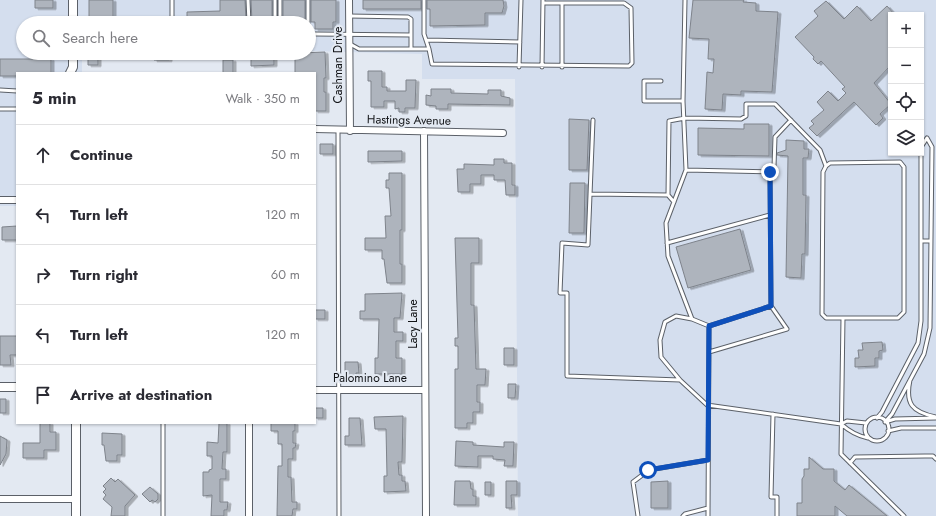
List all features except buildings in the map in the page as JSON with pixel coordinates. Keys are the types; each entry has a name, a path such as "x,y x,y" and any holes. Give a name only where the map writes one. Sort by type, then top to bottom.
{"street":[{"path":"73,0 73,16"},
{"name":"Cashman Drive","path":"349,0 350,131"},
{"path":"73,60 73,71"},
{"name":"Hastings Avenue","path":"316,129 338,129 350,131 503,133"},
{"name":"Lacy Lane","path":"424,131 424,390 426,516"},
{"path":"0,200 16,200"},
{"path":"0,387 16,387"},
{"name":"Palomino Lane","path":"316,390 424,390"},
{"path":"76,424 76,516"},
{"path":"249,424 249,516"},
{"path":"0,499 76,499"}],"lane":[{"path":"172,0 172,16"},
{"path":"248,0 249,16"},
{"path":"275,0 275,16"},
{"path":"280,0 280,16"},
{"path":"308,0 308,16"},
{"path":"424,0 424,34 432,64 542,67 629,66 632,64 631,8 629,5 624,3 543,2 542,67"},
{"path":"519,66 521,0"},
{"path":"684,0 683,101 685,118 686,170 666,223 668,256 692,319"},
{"path":"562,3 562,67"},
{"path":"349,16 408,17 411,19 411,49"},
{"path":"316,34 411,35"},
{"path":"426,40 520,42"},
{"path":"349,44 359,49 429,49"},
{"path":"660,81 644,81 644,101 683,101"},
{"path":"0,90 16,91"},
{"path":"674,202 668,195 669,121 685,118 741,119 746,116 746,104 775,104 820,150 826,166"},
{"path":"0,110 16,109"},
{"path":"593,120 588,244 562,243 560,293 567,293 567,376 680,380"},
{"path":"709,352 786,330 771,306 770,172 774,167 775,137 791,120"},
{"path":"338,129 339,516"},
{"path":"771,306 709,326 692,319 676,316 665,322 660,340 662,357 680,380 707,405 841,424 848,422 866,423 876,418 882,412 918,343 921,321 922,147 927,138 932,147 932,314 927,345 892,414 885,422"},
{"path":"900,162 904,167 904,312 898,318 826,318 822,314 823,172 826,166 830,163 900,162"},
{"path":"686,170 770,172"},
{"path":"590,194 668,195"},
{"path":"668,243 770,215"},
{"path":"921,241 931,241"},
{"path":"843,318 840,450 850,463 904,516"},
{"path":"708,516 707,405 709,326"},
{"path":"918,343 927,345"},
{"path":"911,377 908,393 913,407 922,413 936,418"},
{"path":"773,414 771,497 777,497 777,516"},
{"path":"876,418 885,422 895,419 936,418"},
{"path":"841,424 848,431 859,436 879,441 885,438 888,431 885,422"},
{"path":"866,423 865,431 868,438"},
{"path":"163,424 163,516"},
{"path":"888,431 901,428 936,428"},
{"path":"850,463 855,457 933,456 936,459"},
{"path":"638,516 633,482 648,470 708,460"},
{"path":"683,516 685,514 708,508"}],"shaded area":[{"path":"0,0 936,0 936,516 518,516 515,79 422,79 422,54 316,51 316,16 16,16 16,60 82,60 82,72 16,72 16,206 0,206"}],"route":[{"path":"648,470 708,460 707,405 709,388 709,326 771,306 772,277 770,172"}]}
